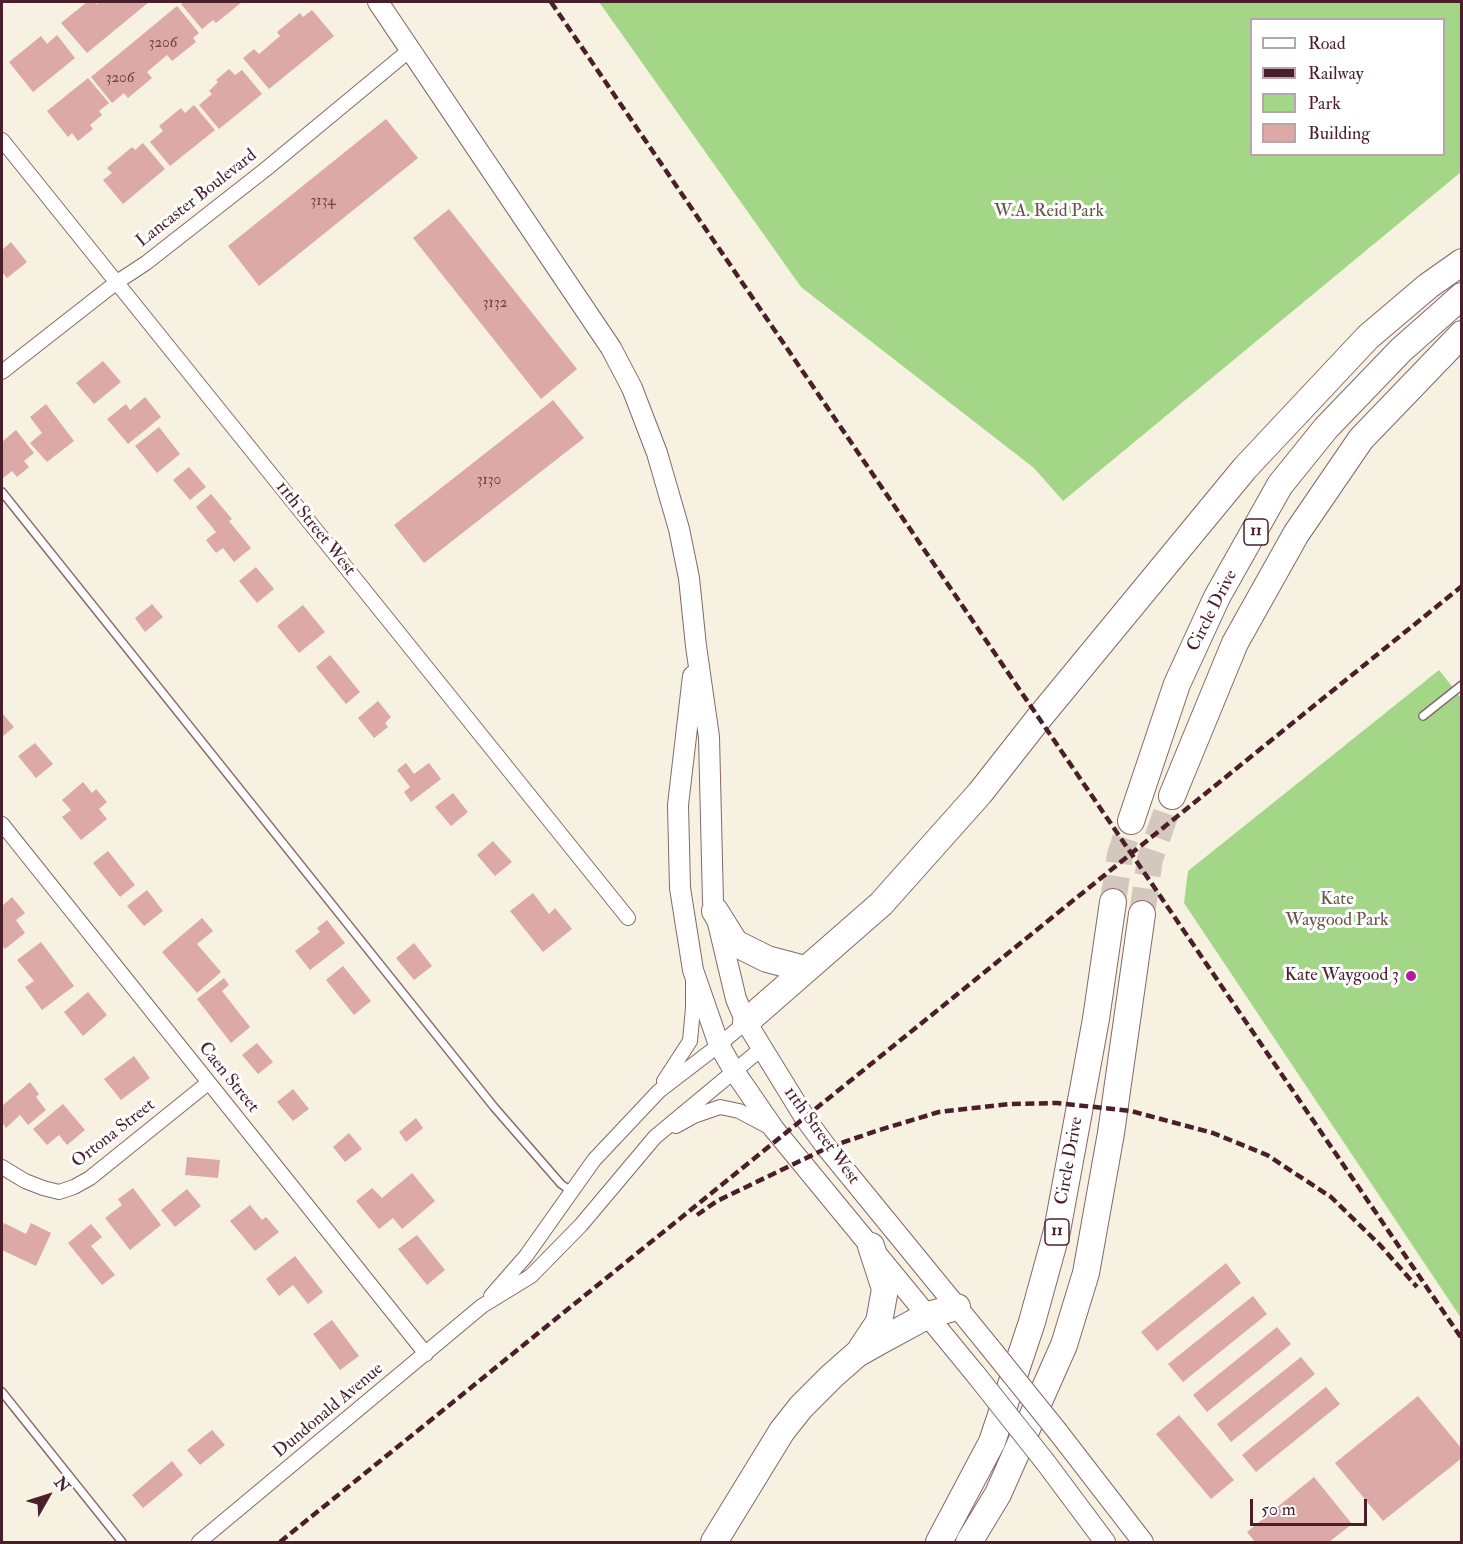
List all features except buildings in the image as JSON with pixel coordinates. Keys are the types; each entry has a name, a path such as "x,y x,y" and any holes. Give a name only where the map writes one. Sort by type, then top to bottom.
{"highway":[{"path":"746,1022 881,904 980,793 1245,468 1368,337 1428,286 1461,262"},
{"name":"Circle Drive","path":"1131,820 1177,684 1217,597 1280,485 1326,428 1401,350 1461,296"},
{"name":"Circle Drive","path":"1172,796 1235,643 1296,534 1361,439 1461,334"},
{"name":"Circle Drive","path":"939,1542 992,1442 1032,1322 1054,1242 1096,1018 1113,902"},
{"path":"715,911 735,943 767,959 805,969"},
{"name":"Circle Drive","path":"969,1542 998,1494 1064,1345 1086,1273 1111,1133 1142,914"},
{"path":"714,1542 777,1440 801,1407 857,1354 879,1322 885,1289 871,1246"},
{"path":"857,1354 928,1315 957,1307"}],"main road":[{"name":"11th Street West","path":"378,2 611,348 632,388 657,453 679,529 689,578 709,737 712,902 736,999 746,1022 805,1118 827,1148 1058,1432 1143,1542"},
{"name":"11th Street West","path":"696,646 678,814 680,888 693,970 719,1045 774,1129 977,1376 1105,1542"}],"street":[{"name":"Lancaster Boulevard","path":"2,372 266,169 411,49"},
{"name":"11th Street West","path":"2,140 628,918"},
{"name":"Caen Street","path":"2,824 426,1354"},
{"name":"Dundonald Avenue","path":"659,1091 690,1041 693,970"},
{"name":"Dundonald Avenue","path":"198,1542 482,1306 526,1256 594,1161 659,1091 746,1022"},
{"name":"Dundonald Avenue","path":"482,1306 531,1276 581,1225 655,1137 761,1049"},
{"name":"Ortona Street","path":"2,1167 25,1181 43,1188 59,1192 74,1187 90,1178 208,1083"},
{"name":"Dundonald Avenue","path":"655,1137 694,1116 720,1107 739,1111 774,1129"}],"lane":[{"path":"2,492 495,1107 561,1184 571,1191"},
{"path":"1423,716 1461,685"},
{"path":"2,1392 122,1542"}],"green space":[{"name":"W.A. Reid Park","path":"599,2 1461,2 1461,172 1063,501 1034,468 801,287"},
{"name":"Kate Waygood Park","path":"1439,670 1462,699 1461,1318 1184,903 1188,871"}],"tunnel":[{"path":"1142,914 1150,859 1172,796"},
{"path":"1113,902 1120,855 1131,821"}],"railway":[{"path":"551,2 1462,1339"},
{"path":"280,1542 1462,586"},
{"path":"697,1215 717,1201 827,1148 876,1131 939,1112 1010,1104 1057,1103 1131,1111 1213,1133 1267,1155 1331,1197 1380,1245 1417,1287"}],"place":[{"name":"Kate Waygood 3","path":"1411,976"}]}
